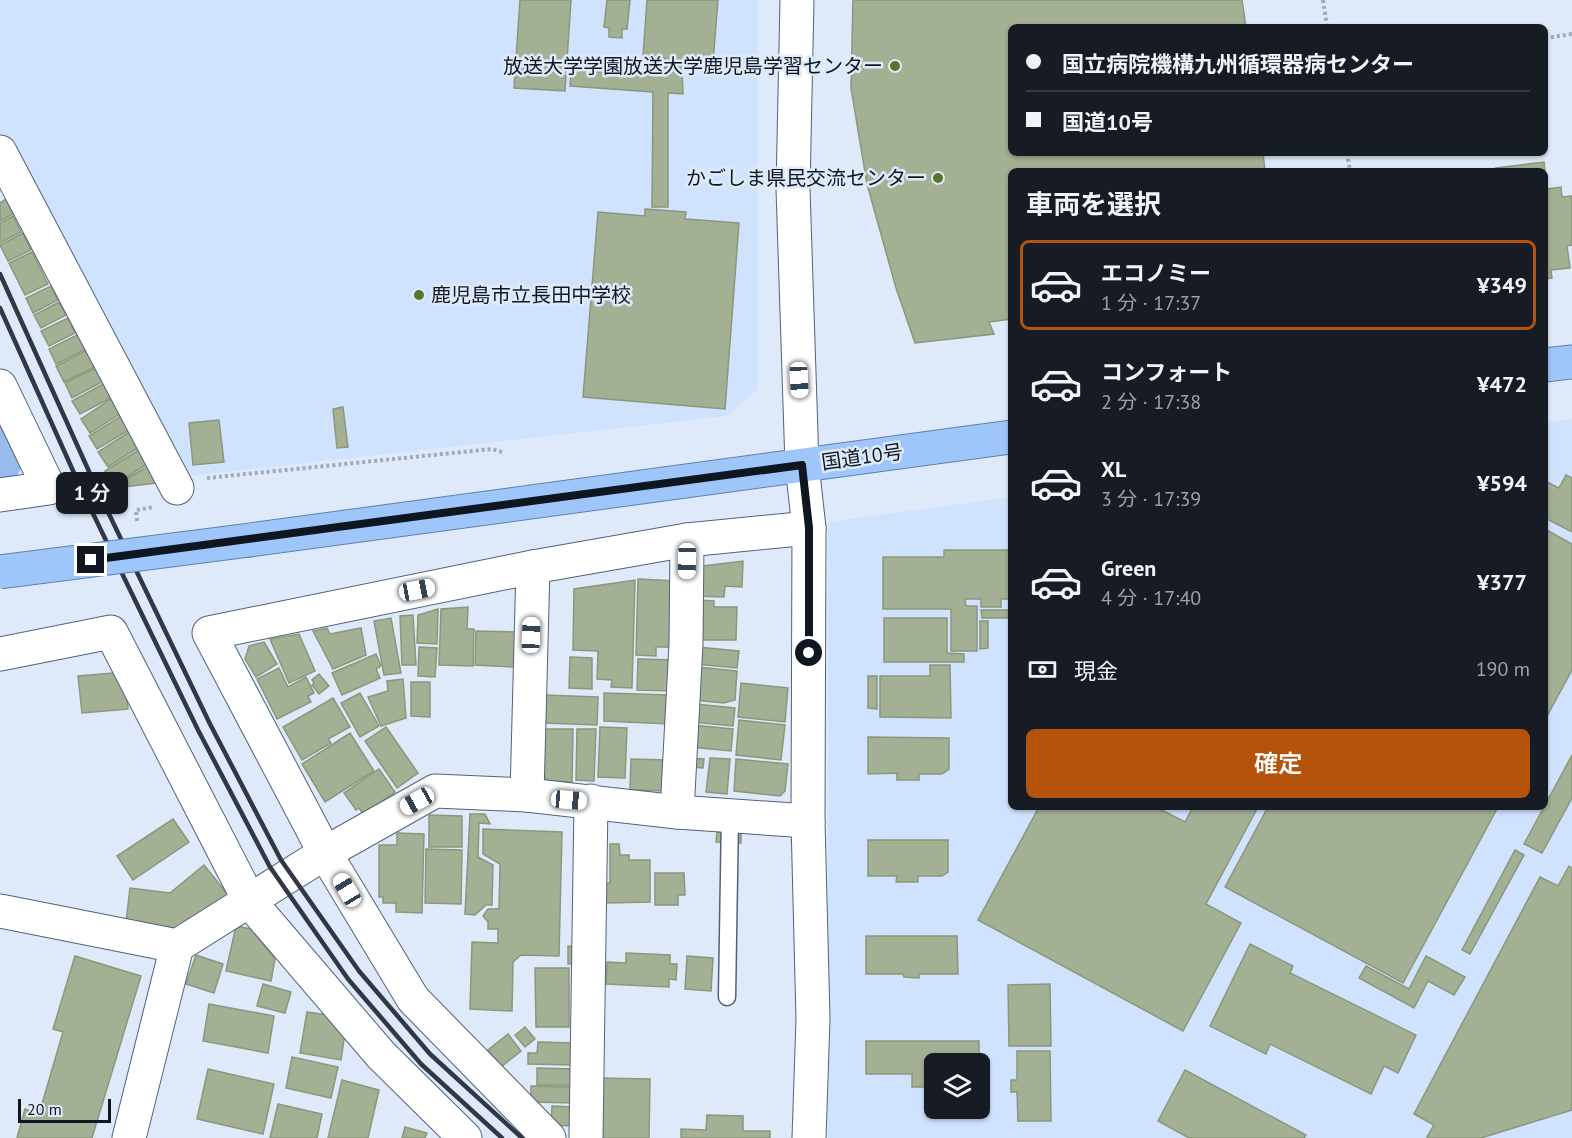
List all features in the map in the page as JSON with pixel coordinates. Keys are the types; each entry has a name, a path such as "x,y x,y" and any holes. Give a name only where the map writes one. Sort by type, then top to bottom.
{"highway":[{"path":"1548,365 1572,362"},
{"name":"国道10号","path":"0,572 1008,436"}],"street":[{"path":"798,0 793,189 802,465 809,528 808,821 813,1019 809,1138"},
{"path":"0,152 177,488"},
{"path":"0,386 48,488 0,495"},
{"path":"549,1138 413,999 325,853 209,633 533,567 687,540 809,528"},
{"path":"677,812 686,644 687,540"},
{"path":"527,795 533,567"},
{"path":"0,654 111,632 249,902 381,1055 465,1138"},
{"path":"0,911 177,946 325,853 435,791 527,795 677,812 808,821"},
{"path":"586,1138 591,801"},
{"path":"129,1138 177,946"}],"lane":[{"path":"727,998 730,815"}],"path":[{"path":"1323,0 1327,24"},
{"path":"1548,38 1572,34"},
{"path":"177,488 185,480 492,449 502,452"}],"shaded area":[{"name":"鹿児島市立長田中学校","path":"0,0 758,0 758,389 727,416 179,477 0,140"},
{"path":"0,412 24,463 15,479 0,482"},
{"path":"1572,419 1572,1138 828,1138 828,522 1008,497 1008,810 1548,810 1548,423"}],"building":[{"path":"520,0 571,0 565,91 514,88"},
{"path":"607,0 630,0 627,29 622,29 622,38 609,37 609,28 604,27"},
{"path":"647,0 718,0 713,62 683,59 683,70 664,68 665,58 643,56"},
{"name":"かごしま県民交流センター","path":"853,0 1242,0 1246,24 1008,24 1008,156 1263,156 1265,168 1008,168 1008,319 989,322 994,334 915,343 896,288 867,184 851,88"},
{"path":"571,70 653,75 653,71 682,70 683,94 668,93 668,207 652,207 653,92 570,86"},
{"path":"1544,162 1545,168 1496,168"},
{"path":"1561,187 1562,197 1572,196 1572,245 1567,246 1570,268 1551,270 1552,278 1548,279 1548,189"},
{"path":"6,199 13,214 0,221 0,203"},
{"path":"645,209 686,212 685,219 739,223 725,409 583,397 598,212 645,216"},
{"path":"13,216 21,232 0,243 0,223"},
{"path":"23,233 31,250 8,261 0,245"},
{"path":"32,252 48,284 25,295 9,263"},
{"path":"51,286 58,300 33,313 26,298"},
{"path":"59,302 66,315 41,328 34,315"},
{"path":"68,318 75,333 49,346 41,331"},
{"path":"79,334 86,349 56,364 49,349"},
{"path":"87,350 95,367 64,382 56,366"},
{"path":"96,368 102,382 72,398 65,383"},
{"path":"103,384 111,398 80,414 72,401"},
{"path":"111,399 120,414 90,433 81,419"},
{"path":"343,407 348,447 337,448 333,409"},
{"path":"121,416 129,430 97,449 89,436"},
{"path":"219,420 224,462 193,465 189,423"},
{"path":"129,432 139,447 108,467 98,452"},
{"path":"140,449 149,463 114,485 105,471"},
{"path":"150,465 156,483 124,487 121,482"},
{"path":"1566,475 1572,478 1572,532 1548,520 1548,482 1559,488"},
{"path":"1548,531 1572,544 1572,670 1548,714"},
{"path":"944,550 1008,550 1008,599 1001,599 1001,607 981,607 981,599 965,599 966,606 977,606 977,651 951,651 951,609 883,609 883,557 944,557"},
{"path":"743,561 742,587 725,586 724,597 695,596 695,567"},
{"path":"638,579 677,581 671,647 656,647 656,656 636,655"},
{"path":"635,580 632,688 611,687 612,680 597,679 598,651 573,650 574,589"},
{"path":"697,600 714,601 714,607 737,607 736,640 695,640"},
{"path":"468,607 467,629 474,629 473,666 439,665 441,609"},
{"path":"438,609 437,644 417,643 418,615"},
{"path":"981,610 1008,610 1008,618 982,618"},
{"path":"413,615 416,665 402,665 400,616"},
{"path":"391,618 401,673 384,675 374,621"},
{"path":"884,618 947,618 947,653 964,654 964,662 884,662"},
{"path":"980,621 988,621 988,648 980,649"},
{"path":"327,628 330,634 361,628 366,655 333,669 313,631"},
{"path":"476,631 516,632 515,667 475,665"},
{"path":"299,634 315,671 289,683 270,639"},
{"path":"264,642 277,664 256,677 245,659 249,646"},
{"path":"419,647 437,648 435,677 418,676"},
{"path":"697,647 739,651 737,668 695,664"},
{"path":"376,654 381,666 376,669 380,678 342,695 332,673"},
{"path":"570,657 592,658 592,689 569,688"},
{"path":"638,659 676,660 675,691 637,690"},
{"path":"930,665 950,665 951,718 880,717 880,676 930,676"},
{"path":"697,667 737,671 735,700 724,703 694,700"},
{"path":"279,668 288,687 306,677 314,693 308,696 311,702 277,719 257,679"},
{"path":"125,672 128,709 82,713 78,676"},
{"path":"319,674 329,686 319,694 312,685 314,683 312,680"},
{"path":"868,676 877,676 877,709 868,708"},
{"path":"403,679 406,718 381,726 368,697 388,691 387,681"},
{"path":"411,682 430,682 430,717 411,716"},
{"path":"741,683 788,688 785,722 738,717"},
{"path":"360,693 379,726 360,737 341,703"},
{"path":"604,693 670,695 669,724 604,721"},
{"path":"545,695 598,697 597,725 545,723"},
{"path":"333,698 350,727 328,739 331,743 302,760 283,727"},
{"path":"695,704 735,708 733,726 693,722"},
{"path":"739,720 785,725 781,760 736,755"},
{"path":"692,725 733,729 731,751 690,747"},
{"path":"386,727 418,773 397,788 365,741"},
{"path":"600,727 627,728 625,778 598,777"},
{"path":"541,729 573,729 572,782 548,781 540,772"},
{"path":"577,729 596,729 594,781 576,780"},
{"path":"350,733 374,771 325,802 302,764"},
{"path":"868,737 949,738 949,769 942,774 919,774 919,780 897,780 897,773 868,774"},
{"path":"1572,755 1572,798 1542,853 1524,844 1542,810 1548,810 1548,800"},
{"path":"689,758 704,759 703,768 688,767"},
{"path":"710,758 730,759 727,794 706,792"},
{"path":"631,759 669,760 668,791 630,790"},
{"path":"736,759 788,764 785,791 780,796 734,791"},
{"path":"379,769 395,792 363,814 359,808 356,810 344,793"},
{"path":"1037,810 1162,810 1185,822 1191,810 1256,810 1206,904 1241,923 1183,1031 978,920"},
{"path":"1266,810 1496,810 1403,983 1225,887"},
{"path":"470,814 485,814 490,824 479,823 478,857 493,865 492,905 486,905 475,915 465,914"},
{"path":"429,815 462,816 462,847 429,847"},
{"path":"173,819 189,842 133,880 117,856"},
{"path":"483,829 562,832 559,956 521,955 513,962 512,1011 470,1009 472,942 498,943 498,929 488,929 488,922 483,916 488,909 499,909 500,864 483,854"},
{"path":"717,832 741,833 741,843 716,842"},
{"path":"397,833 424,834 422,913 396,912 396,903 383,903 383,897 379,897 379,845 397,845"},
{"path":"868,840 948,840 948,872 942,876 918,876 918,882 896,882 897,876 868,876"},
{"path":"610,844 619,844 620,855 629,855 629,860 650,860 650,902 606,903 606,883 610,883"},
{"path":"426,849 462,850 461,904 425,903"},
{"path":"1515,850 1524,855 1470,954 1462,950"},
{"path":"204,865 228,895 182,929 126,922 130,888 170,893"},
{"path":"1569,866 1572,868 1572,1110 1481,1138 1427,1137 1434,1125 1414,1114 1540,877 1558,886"},
{"path":"655,873 684,873 685,895 678,895 678,905 655,905"},
{"path":"236,926 251,929 275,959 271,981 226,971"},
{"path":"866,936 957,936 958,974 919,974 919,978 904,977 903,974 866,974"},
{"path":"1250,944 1293,966 1290,973 1416,1035 1398,1073 1384,1066 1371,1094 1270,1044 1266,1054 1210,1026"},
{"path":"568,946 579,947 578,964 568,964"},
{"path":"626,953 670,955 670,964 677,964 676,980 669,979 669,987 606,984 607,962 626,963"},
{"path":"196,955 223,964 214,993 186,984"},
{"path":"75,956 141,976 92,1138 17,1138 25,1109 39,1114 63,1032 53,1029"},
{"path":"687,956 713,958 711,991 685,989"},
{"path":"1426,956 1465,977 1454,995 1428,981 1414,1008 1359,978 1366,966 1409,989"},
{"path":"535,968 569,968 569,1027 536,1027"},
{"path":"263,984 291,992 285,1013 257,1006"},
{"path":"1050,984 1051,1046 1009,1046 1008,985"},
{"path":"209,1004 274,1016 268,1053 203,1041"},
{"path":"307,1012 334,1016 345,1033 341,1060 300,1053"},
{"path":"525,1027 535,1039 525,1047 515,1035"},
{"path":"508,1034 521,1051 501,1067 488,1050"},
{"path":"866,1041 979,1041 979,1053 924,1053 924,1087 912,1087 912,1074 866,1074"},
{"path":"538,1042 575,1043 574,1065 528,1064 528,1053 537,1053"},
{"path":"1017,1051 1050,1051 1051,1121 1018,1121 1017,1092 1011,1092 1011,1080 1017,1080"},
{"path":"292,1057 338,1067 331,1098 286,1088"},
{"path":"537,1068 574,1069 574,1085 537,1085"},
{"path":"208,1069 274,1084 263,1134 197,1119"},
{"path":"1185,1070 1306,1135 1304,1138 1189,1138 1158,1121"},
{"path":"599,1078 650,1079 649,1138 598,1138"},
{"path":"342,1080 379,1090 368,1138 328,1138"},
{"path":"531,1086 574,1087 574,1103 531,1102"},
{"path":"278,1104 322,1114 317,1138 270,1138"},
{"path":"552,1106 572,1107 572,1126 551,1125"},
{"path":"707,1115 743,1116 743,1131 770,1131 770,1138 681,1138 681,1129 706,1130"},
{"path":"405,1127 427,1133 425,1138 402,1138"}],"railway":[{"path":"0,274 96,487 210,724 281,860 359,971 430,1054 522,1138"},
{"path":"0,308 83,493 198,730 270,867 348,979 421,1064 502,1138"}],"place":[{"name":"放送大学学園放送大学鹿児島学習センター","path":"895,66"},
{"name":"かごしま県民交流センター","path":"938,178"},
{"name":"鹿児島市立長田中学校","path":"419,295"}],"route":[{"path":"91,560 802,465 809,528 809,653"}]}
